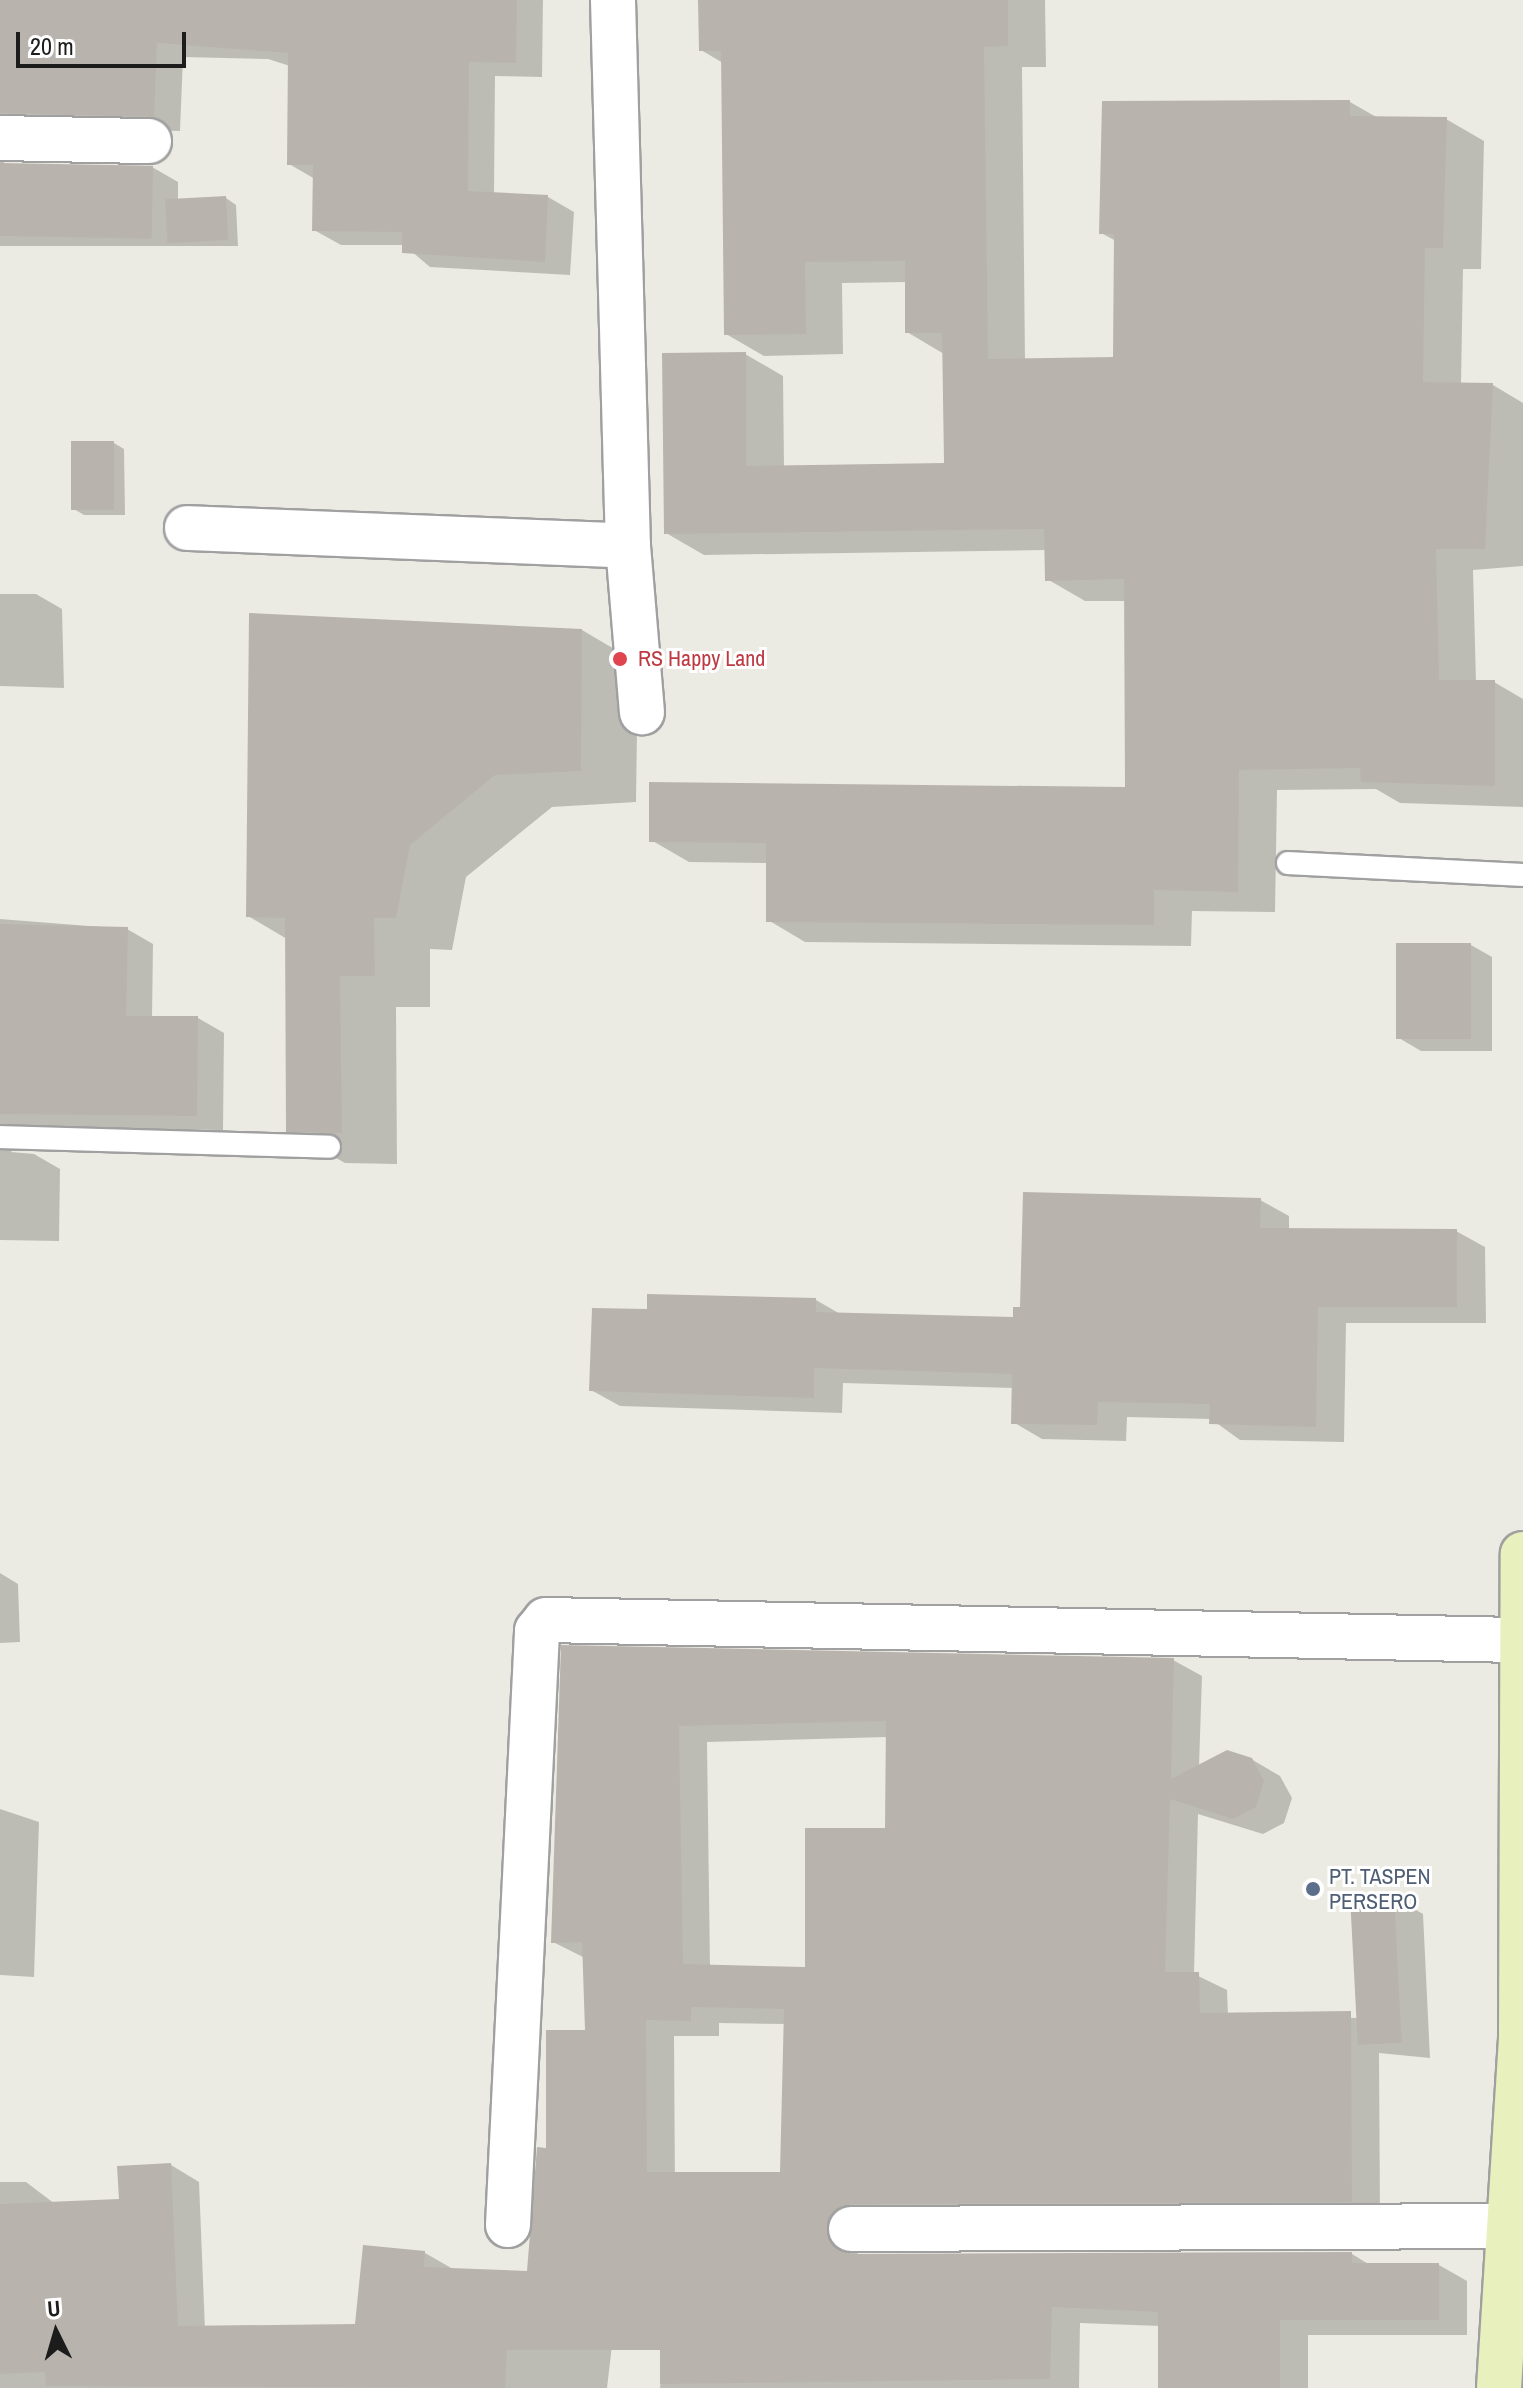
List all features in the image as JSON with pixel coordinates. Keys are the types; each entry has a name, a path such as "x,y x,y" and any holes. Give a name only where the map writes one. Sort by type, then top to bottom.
{"main road":[{"path":"1499,2388 1521,2038 1520,1667 1523,1554"}],"street":[{"path":"613,0 628,546 642,712"},
{"path":"0,138 149,141"},
{"path":"187,528 628,546"},
{"path":"508,2225 537,1631 546,1620 1520,1667"},
{"path":"851,2229 1510,2226"}],"lane":[{"path":"1288,863 1523,875"},
{"path":"0,1137 329,1147"}],"building":[{"path":"0,0 517,0 516,63 469,62 468,191 548,195 545,262 402,253 402,232 312,231 313,165 287,165 288,53 157,43 154,117 0,113"},
{"path":"698,0 1008,0 1008,46 984,47 988,359 1113,357 1114,234 1099,234 1102,101 1350,100 1350,116 1447,117 1443,248 1425,248 1423,382 1493,383 1485,549 1436,549 1439,680 1495,680 1495,786 1361,782 1360,768 1239,770 1238,892 1154,890 1154,925 766,922 766,843 649,842 649,782 1125,787 1124,579 1045,581 1044,529 664,534 662,353 746,352 746,466 944,463 942,333 905,333 905,261 805,262 806,334 724,335 721,51 699,51"},
{"path":"0,163 153,166 152,239 0,236"},
{"path":"226,196 228,240 167,243 165,199"},
{"path":"71,441 114,441 114,510 71,510"},
{"path":"249,613 582,629 581,771 495,775 410,845 396,918 374,918 375,976 340,976 342,1133 286,1132 285,918 246,917"},
{"path":"0,924 128,927 126,1016 198,1016 197,1116 0,1114"},
{"path":"1396,943 1471,943 1471,1039 1396,1039"},
{"path":"1023,1192 1261,1198 1260,1228 1457,1229 1457,1307 1318,1307 1316,1427 1209,1424 1210,1404 1098,1402 1097,1425 1011,1424 1012,1374 814,1368 814,1398 589,1391 592,1308 647,1309 647,1294 816,1298 816,1312 1013,1317 1013,1307 1020,1307"},
{"path":"561,1645 1174,1658 1171,1779 1227,1750 1252,1758 1264,1781 1256,1807 1233,1819 1170,1799 1165,1972 1199,1972 1200,2013 1351,2011 1352,2202 851,2204 830,2216 829,2241 851,2254 1352,2252 1352,2263 1439,2263 1439,2320 1280,2320 1280,2388 1158,2388 1158,2312 1052,2307 1050,2379 660,2384 660,2350 507,2350 505,2388 46,2386 45,2372 0,2374 0,2204 119,2199 117,2166 171,2163 178,2326 355,2324 363,2245 425,2251 424,2267 527,2271 537,2147 546,2148 546,2030 585,2030 582,1942 551,1943","holes":["886,1721 885,1828 805,1828 805,1967 683,1964 679,1726","691,2007 784,2009 780,2172 647,2172 646,2020 691,2021"]},
{"path":"1394,1895 1402,2043 1358,2045 1350,1897"}],"place":[{"name":"RS Happy Land","path":"620,659"},
{"name":"PT. TASPEN PERSERO","path":"1313,1889"}]}
